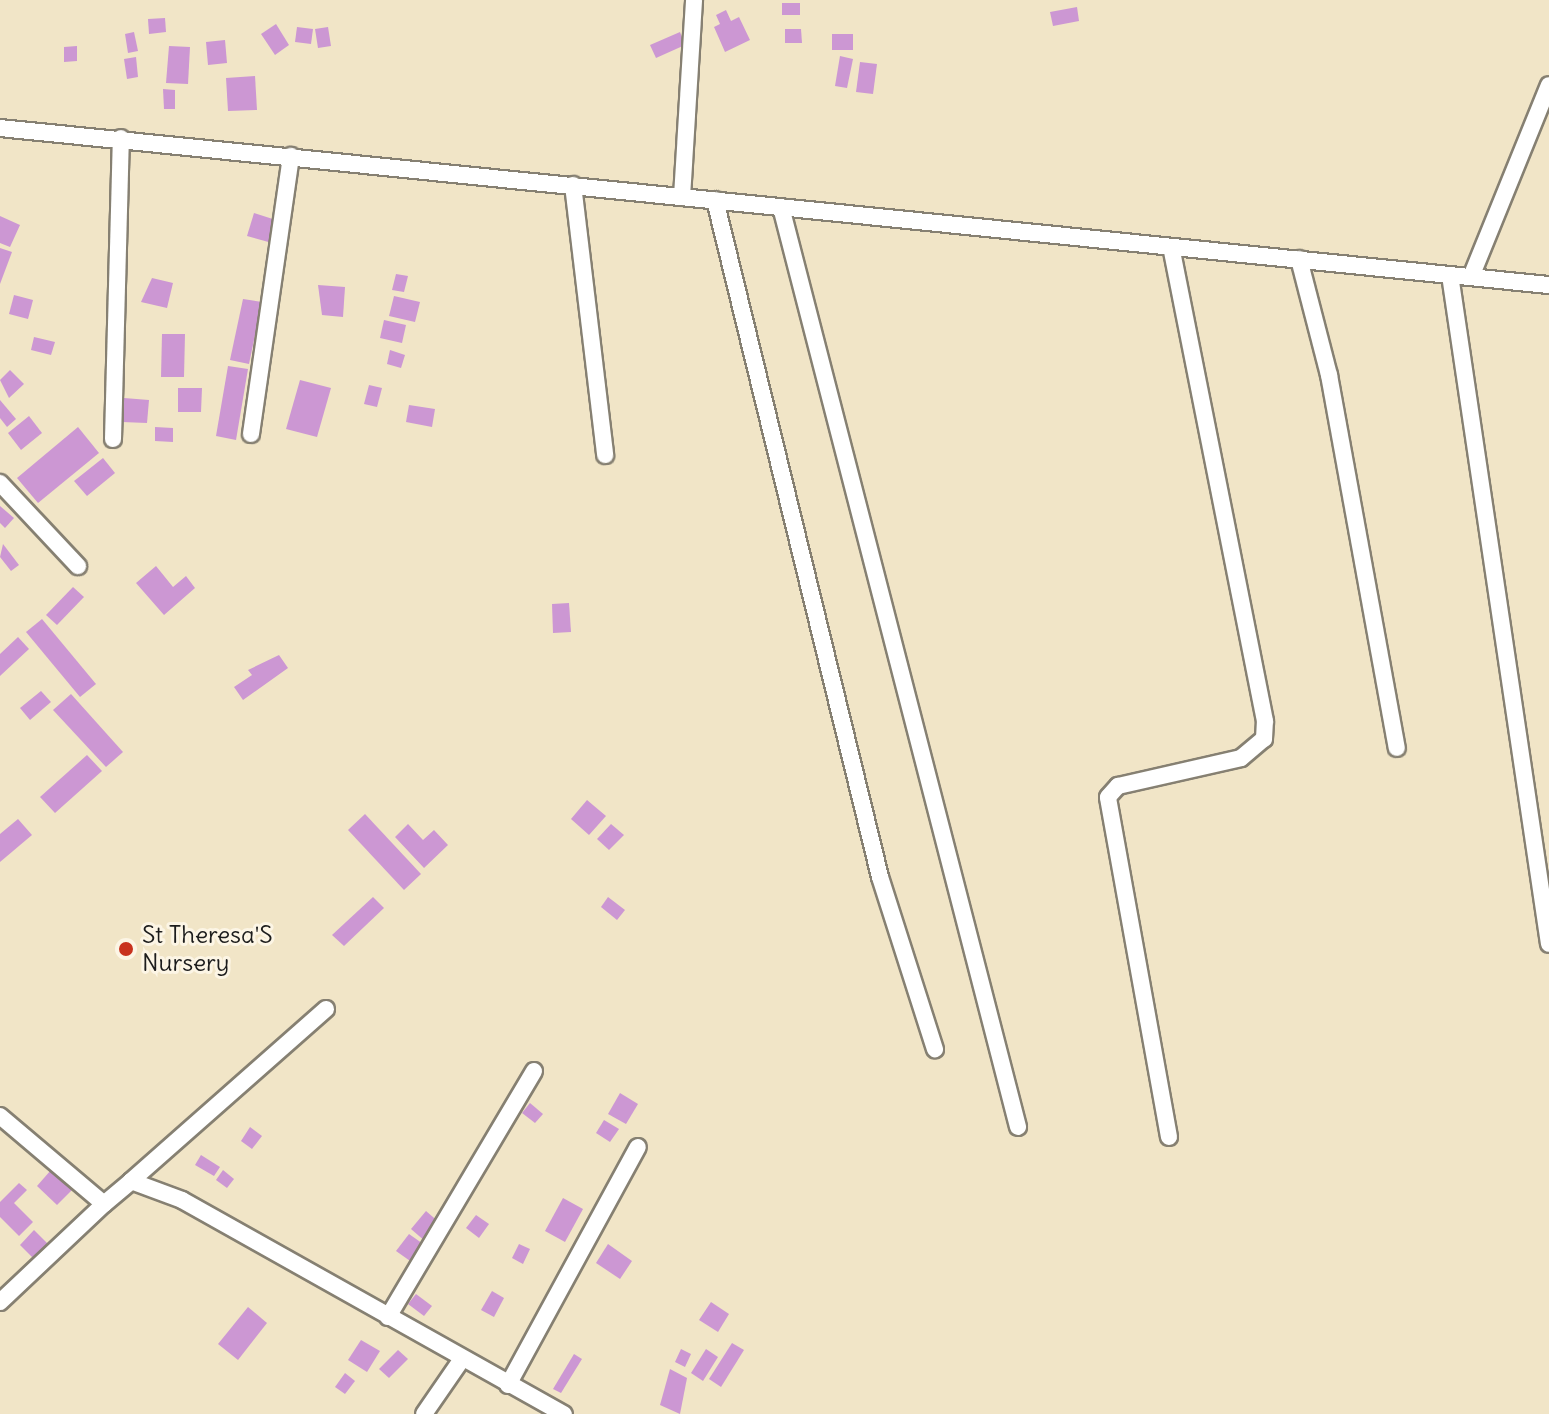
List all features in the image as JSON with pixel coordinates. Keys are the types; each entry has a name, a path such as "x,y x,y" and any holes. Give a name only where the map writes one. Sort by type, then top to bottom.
{"street":[{"path":"682,197 694,0"},
{"path":"1471,277 1549,85"},
{"path":"0,128 1549,285"},
{"path":"113,439 121,138"},
{"path":"251,434 291,156"},
{"path":"573,185 605,455"},
{"path":"715,200 880,877 935,1049"},
{"path":"781,207 1018,1127"},
{"path":"1169,1137 1108,797 1118,786 1241,758 1264,739 1265,721 1171,248"},
{"path":"1299,259 1329,375 1397,748"},
{"path":"1450,275 1549,944"},
{"path":"0,483 78,566"},
{"path":"0,1302 104,1204 326,1009"},
{"path":"388,1317 534,1071"},
{"path":"0,1116 104,1204"},
{"path":"508,1385 638,1147"},
{"path":"131,1181 182,1200 564,1414"},
{"path":"424,1414 462,1359"}],"building":[{"path":"782,3 800,3 800,15 782,15"},
{"path":"1077,7 1079,21 1053,26 1050,12"},
{"path":"726,10 731,21 739,17 750,40 725,52 714,27 720,24 716,15"},
{"path":"165,18 166,32 149,34 148,19"},
{"path":"276,24 289,45 275,55 261,34"},
{"path":"297,27 313,29 311,44 295,42"},
{"path":"328,27 331,46 318,48 315,29"},
{"path":"785,29 801,29 802,43 785,43"},
{"path":"134,32 138,51 128,53 125,34"},
{"path":"680,32 685,45 656,58 650,45"},
{"path":"832,34 853,34 853,50 832,50"},
{"path":"225,40 227,63 208,65 206,42"},
{"path":"77,46 77,61 64,62 64,47"},
{"path":"169,46 190,47 188,84 166,83"},
{"path":"840,56 853,59 847,88 835,86"},
{"path":"136,57 138,77 127,79 124,59"},
{"path":"860,62 877,64 873,94 856,92"},
{"path":"255,76 257,110 228,111 226,78"},
{"path":"163,89 175,90 175,109 164,109"},
{"path":"254,213 279,221 272,243 247,236"},
{"path":"0,216 20,225 10,247 0,243"},
{"path":"0,248 12,252 0,284"},
{"path":"396,274 408,276 404,292 392,290"},
{"path":"152,278 173,283 167,308 141,302"},
{"path":"318,285 345,287 343,317 322,315"},
{"path":"14,295 33,300 28,319 9,314"},
{"path":"394,296 420,302 415,322 389,316"},
{"path":"243,299 262,302 249,364 230,360"},
{"path":"384,320 406,325 402,343 380,338"},
{"path":"162,334 185,334 184,377 161,377"},
{"path":"34,337 55,342 51,355 31,350"},
{"path":"390,350 405,355 401,368 387,364"},
{"path":"228,366 248,369 236,440 216,436"},
{"path":"10,370 24,384 9,398 0,380"},
{"path":"300,380 331,388 317,437 286,429"},
{"path":"369,385 382,388 377,407 364,404"},
{"path":"178,388 202,388 201,412 178,412"},
{"path":"124,398 149,400 147,423 122,422"},
{"path":"0,400 16,419 7,427 0,418"},
{"path":"409,405 435,409 432,427 406,422"},
{"path":"29,416 42,433 21,450 8,433"},
{"path":"78,427 99,453 38,503 17,478"},
{"path":"155,427 173,428 173,442 155,441"},
{"path":"103,458 115,473 87,496 74,481"},
{"path":"0,506 14,518 5,528 0,523"},
{"path":"3,544 19,565 11,571 0,557"},
{"path":"156,566 173,587 186,576 195,588 164,615 136,583"},
{"path":"73,587 84,597 57,625 46,615"},
{"path":"569,603 571,632 553,633 552,604"},
{"path":"42,619 96,684 80,697 26,632"},
{"path":"18,637 29,649 0,676 0,654"},
{"path":"279,655 288,668 243,700 234,687 252,675 248,670"},
{"path":"41,691 51,702 30,720 20,708"},
{"path":"71,694 123,752 106,767 53,710"},
{"path":"87,755 102,771 55,813 40,797"},
{"path":"587,800 606,816 589,835 571,819"},
{"path":"365,814 421,874 404,890 348,830"},
{"path":"18,819 32,835 0,862 0,834"},
{"path":"408,824 423,840 434,830 448,845 424,868 395,837"},
{"path":"611,824 624,835 609,850 597,839"},
{"path":"373,897 384,908 344,946 332,935"},
{"path":"608,897 625,910 617,920 601,907"},
{"path":"620,1093 638,1104 626,1124 608,1114"},
{"path":"530,1103 543,1114 535,1123 522,1113"},
{"path":"604,1120 619,1129 610,1142 596,1133"},
{"path":"250,1127 262,1136 252,1149 241,1141"},
{"path":"201,1155 220,1167 214,1176 195,1165"},
{"path":"51,1170 72,1190 57,1205 37,1186"},
{"path":"223,1170 234,1179 227,1188 216,1180"},
{"path":"19,1183 27,1190 14,1203 33,1222 19,1236 0,1217 0,1202"},
{"path":"563,1198 583,1209 565,1242 545,1231"},
{"path":"426,1211 441,1224 426,1242 411,1229"},
{"path":"476,1215 489,1224 479,1238 466,1228"},
{"path":"34,1230 52,1248 38,1263 20,1245"},
{"path":"409,1234 426,1246 413,1263 396,1251"},
{"path":"519,1244 530,1249 523,1264 512,1258"},
{"path":"608,1244 632,1261 620,1279 596,1263"},
{"path":"492,1291 504,1298 494,1317 481,1310"},
{"path":"416,1294 432,1306 424,1316 408,1304"},
{"path":"711,1302 729,1314 718,1332 699,1320"},
{"path":"248,1307 267,1323 238,1360 218,1344"},
{"path":"361,1340 380,1351 367,1372 348,1360"},
{"path":"732,1343 744,1350 721,1387 709,1379"},
{"path":"681,1349 691,1354 685,1367 675,1362"},
{"path":"706,1349 718,1357 703,1381 691,1373"},
{"path":"398,1350 408,1359 389,1378 379,1369"},
{"path":"574,1354 582,1359 561,1393 553,1389"},
{"path":"670,1369 687,1378 680,1414 660,1405"},
{"path":"345,1373 355,1381 345,1394 335,1387"}],"place":[{"name":"St Theresa'S Nursery","path":"126,949"}]}
